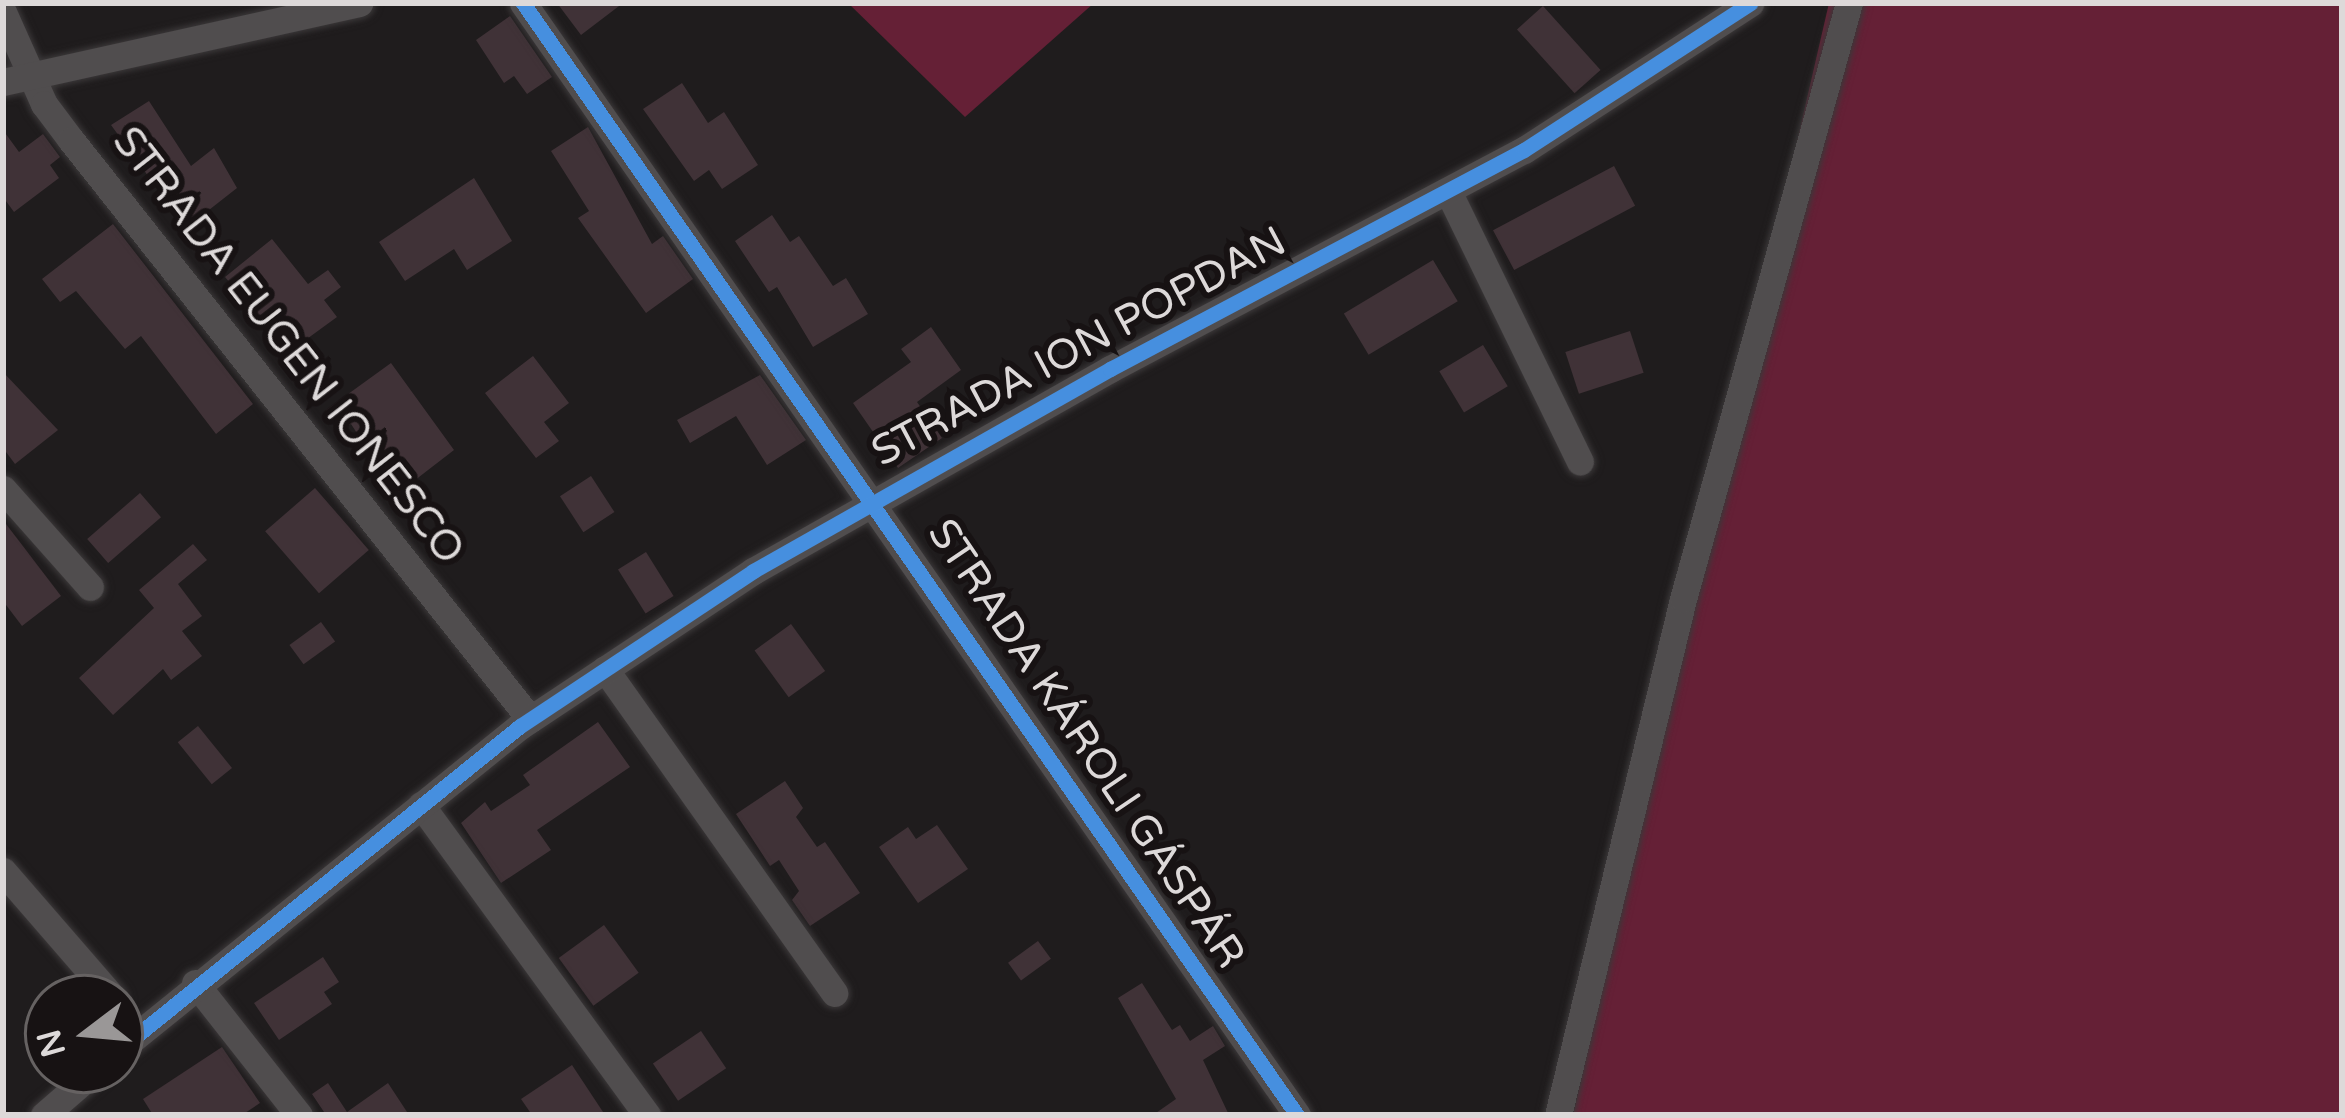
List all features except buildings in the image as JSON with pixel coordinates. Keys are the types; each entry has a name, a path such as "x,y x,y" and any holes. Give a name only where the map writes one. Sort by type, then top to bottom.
{"street":[{"path":"3,82 359,3"},
{"name":"STRADA KÁROLI GÁSPÁR","path":"523,3 873,499 1297,1115"},
{"name":"STRADA ION POPDAN","path":"144,1028 530,719 605,669 873,499 1524,150 1750,3"},
{"path":"1558,1115 1683,599 1849,3"},
{"name":"STRADA EUGEN IONESCO","path":"3,12 71,140 530,719"},
{"path":"1448,190 1580,462"},
{"path":"3,489 90,587"},
{"path":"605,669 834,993"},
{"path":"421,805 647,1115"},
{"path":"3,871 91,974"},
{"path":"195,983 299,1115"},
{"path":"44,1115 68,1094"}],"shaded area":[{"path":"848,3 1094,3 965,117"},
{"path":"1829,3 2342,3 2342,1115 1573,1115"}],"cycle path":[{"path":"523,3 1297,1115"},
{"path":"144,1030 520,726 753,571 1110,369 1524,150 1750,3"}]}
